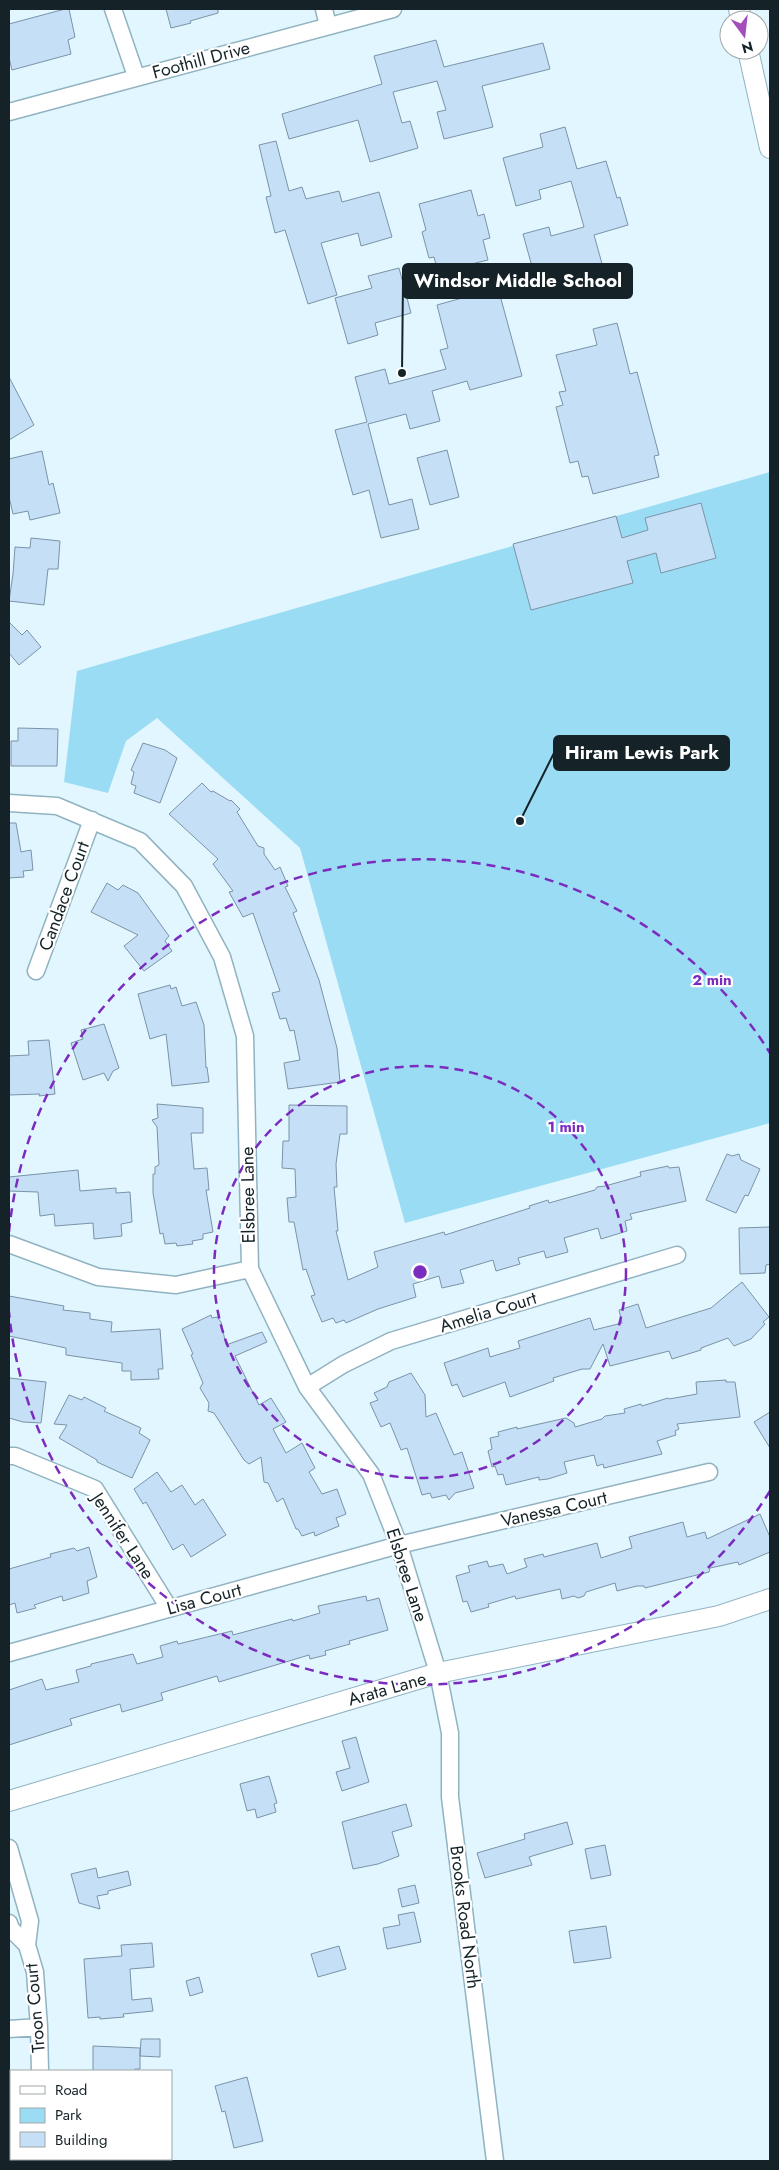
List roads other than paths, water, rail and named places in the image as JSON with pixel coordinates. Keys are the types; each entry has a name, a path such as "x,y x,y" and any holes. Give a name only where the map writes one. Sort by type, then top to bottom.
{"street":[{"path":"113,9 136,76"},
{"path":"324,9 328,26"},
{"name":"Foothill Drive","path":"9,112 136,76 393,9"},
{"path":"750,60 770,148"},
{"name":"Elsbree Lane","path":"9,803 57,806 140,841 184,886 222,957 245,1036 250,1269 307,1387 371,1474 398,1545 438,1674"},
{"name":"Candace Court","path":"36,971 92,820"},
{"path":"9,1244 98,1277 176,1285 250,1269"},
{"name":"Amelia Court","path":"307,1387 344,1364 391,1341 677,1254"},
{"name":"Jennifer Lane","path":"9,1456 15,1456 95,1489 169,1608"},
{"name":"Vanessa Court","path":"398,1545 709,1472"},
{"name":"Lisa Court","path":"9,1653 398,1545"},
{"name":"Arata Lane","path":"9,1801 438,1674 719,1616 770,1600"},
{"name":"Brooks Road North","path":"438,1674 450,1733 450,1797 495,2161"},
{"name":"Troon Court","path":"9,1848 30,1921 27,1946 35,1972 40,2070"},
{"name":"Troon Court","path":"9,1923 10,1929 27,1946"},
{"path":"9,2029 39,2027"}],"place":[{"name":"Windsor Middle School","path":"402,373"},
{"name":"Hiram Lewis Park","path":"520,821"}]}
